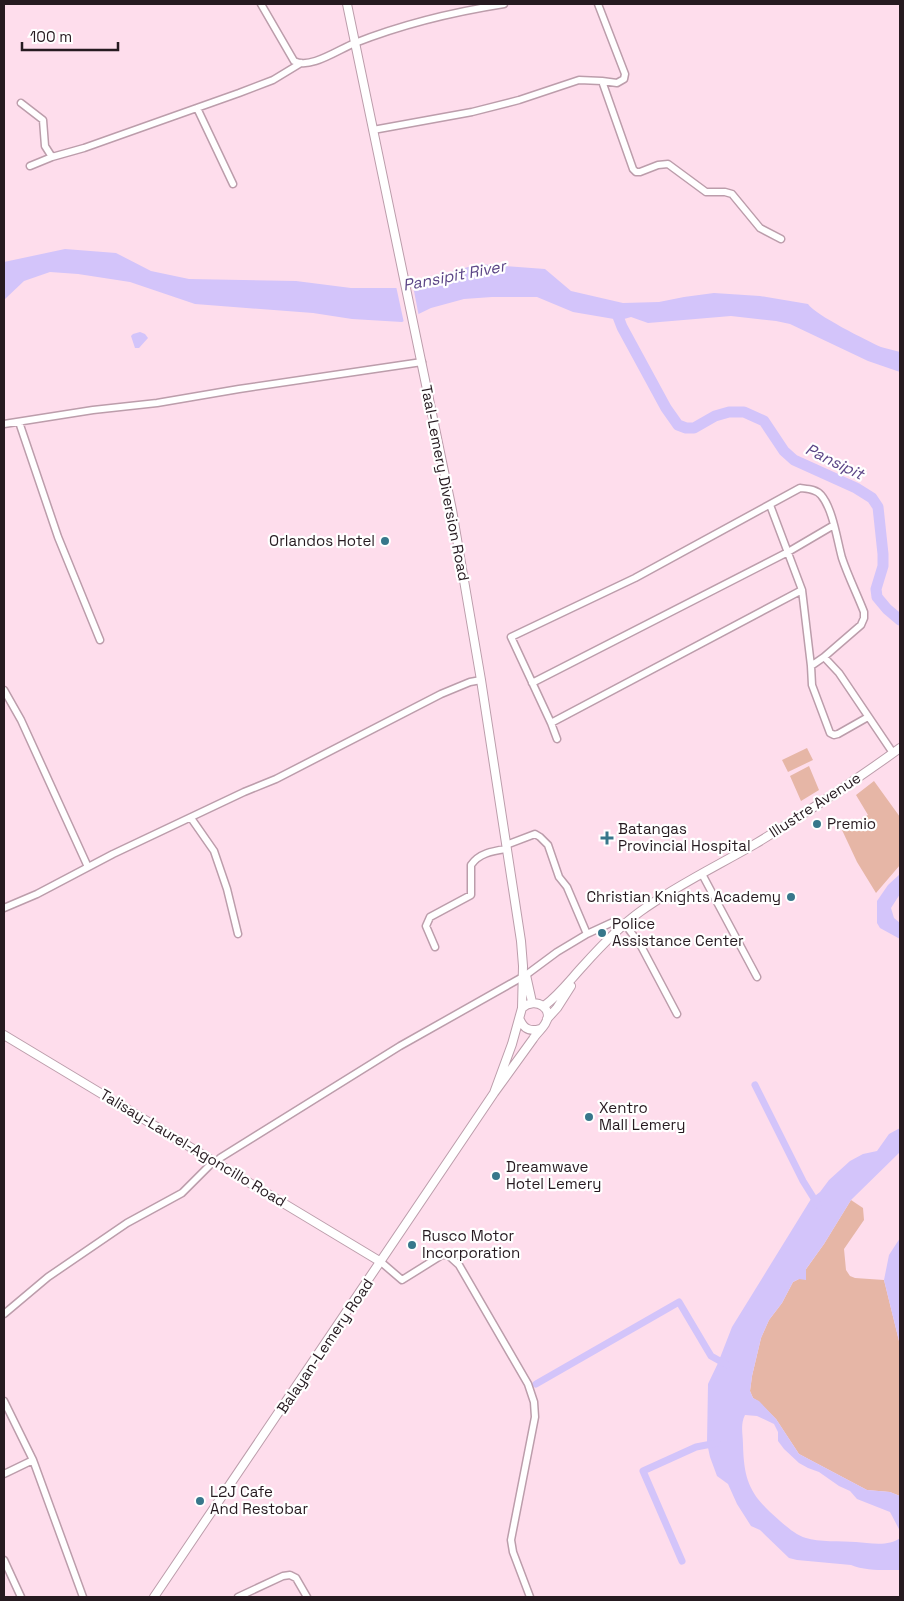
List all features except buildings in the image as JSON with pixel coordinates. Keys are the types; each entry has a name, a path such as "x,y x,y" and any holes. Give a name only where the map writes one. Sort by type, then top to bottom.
{"main road":[{"name":"Taal-Lemery Diversion Road","path":"347,4 452,510 481,680 521,941 524,976 522,1008"},
{"name":"Illustre Avenue","path":"544,1006 555,997 618,930 647,906 829,798 900,748"},
{"name":"Illustre Avenue","path":"548,1019 557,1008 584,964"},
{"name":"Taal-Lemery Diversion Road","path":"524,976 532,1002"},
{"path":"532,1002 544,1006 548,1019 545,1025 534,1031 523,1025 520,1020 522,1008 532,1002"},
{"name":"Balayan-Lemery Road","path":"494,1093 520,1020"},
{"name":"Balayan-Lemery Road","path":"154,1597 494,1093 540,1029"},
{"name":"Talisay-Laurel-Agoncillo Road","path":"4,1035 381,1262"}],"street":[{"path":"261,4 294,61 310,64 356,43 456,12 504,4"},
{"path":"373,130 472,112 519,100 579,80 617,83 624,79 625,74 598,4"},
{"path":"30,166 273,80 301,63"},
{"path":"602,81 633,169 636,172 658,164 668,164 706,192 732,194 760,228 782,239"},
{"path":"21,103 43,120 46,146 52,157"},
{"path":"197,108 233,184"},
{"path":"4,424 422,362"},
{"path":"19,422 58,537 100,640"},
{"path":"557,739 511,637 635,578 800,488 809,488 818,492 823,497 834,525 843,559 864,612 861,625 811,666"},
{"path":"770,505 802,590 812,685 830,733 838,734 868,717"},
{"path":"532,683 788,552 834,525"},
{"path":"551,723 802,590"},
{"path":"824,657 839,673 892,753"},
{"path":"4,908 37,894 88,867 244,792 276,779 441,694 470,682 481,680"},
{"path":"4,690 21,720 88,867"},
{"path":"191,818 214,851 227,889 238,934"},
{"path":"435,947 426,926 430,917 471,895 471,865 474,861 492,851 535,834 548,845 559,877 567,887 587,934"},
{"path":"702,874 757,977"},
{"path":"220,1158 400,1046 524,976 557,952 587,934 613,922 618,930"},
{"path":"625,924 646,954 677,1014"},
{"path":"4,1314 48,1277 127,1223 182,1193 209,1166"},
{"path":"381,1262 402,1280 442,1255 448,1255 459,1265 528,1384 534,1402 535,1417 511,1540 513,1552 530,1597"},
{"path":"4,1401 33,1460 83,1597"},
{"path":"4,1474 33,1460"},
{"path":"4,1560 21,1597"},
{"path":"238,1597 283,1576 290,1575 296,1578 307,1597"}],"shaded area":[{"path":"807,748 813,760 788,772 782,760"},
{"path":"809,766 819,790 801,801 790,776"},
{"path":"874,781 900,817 900,865 876,893 857,862 842,830 868,815 856,795"},
{"path":"851,1200 863,1208 864,1220 844,1249 846,1270 850,1276 855,1278 884,1280 899,1341 900,1496 890,1492 867,1490 799,1454 776,1419 753,1398 750,1391 761,1338 769,1320 782,1303 793,1282 799,1279 824,1244"}],"water":[{"name":"Pansipit River","path":"65,249 116,253 151,271 189,279 296,281 351,288 413,288 445,274 478,264 545,269 571,291 623,303 659,302 714,293 760,296 808,304 821,315 854,334 881,347 900,352 900,372 868,361 790,324 776,321 731,316 648,323 631,317 624,319 617,326 614,319 573,312 537,297 464,299 431,308 402,322 195,304 130,282 50,272 24,281 4,300 4,262"},
{"path":"140,332 148,338 139,348 135,348 131,336"},
{"path":"900,874 900,894 891,908 894,918 900,923 900,939 880,928 877,923 877,901 888,885"},
{"path":"900,1128 900,1152 851,1200 806,1269 806,1280 799,1279 793,1282 782,1303 769,1320 761,1338 750,1391 753,1398 759,1401 776,1419 799,1454 867,1490 890,1492 900,1496 900,1531 890,1512 857,1499 850,1491 819,1472 799,1463 778,1441 778,1432 774,1424 757,1416 745,1415 742,1430 745,1469 751,1488 762,1504 780,1521 799,1535 817,1540 879,1544 890,1543 900,1538 900,1570 869,1569 851,1565 797,1560 789,1558 760,1530 751,1526 737,1504 728,1484 717,1476 707,1443 708,1384 732,1327 811,1199 850,1161 863,1154 877,1151 889,1134"},
{"path":"900,1238 900,1364 899,1341 884,1280 889,1255"}],"pier":[{"path":"396,286 413,286 419,317 404,323"}],"waterway":[{"name":"Pansipit","path":"617,314 622,327 666,408 678,425 694,428 715,416 729,412 744,412 764,421 784,451 794,460 856,488 872,498 878,507 883,554 883,566 876,589 877,597 900,620"},
{"path":"755,1085 803,1181 818,1205"},
{"path":"536,1384 679,1302 711,1356 727,1365"},
{"path":"682,1561 643,1471 696,1447 717,1443"}],"place":[{"name":"Orlandos Hotel","path":"385,541"},
{"name":"Premio","path":"817,824"},
{"name":"Batangas Provincial Hospital","path":"607,838"},
{"name":"Christian Knights Academy","path":"791,897"},
{"name":"Police Assistance Center","path":"602,933"},
{"name":"Xentro Mall Lemery","path":"589,1117"},
{"name":"Dreamwave Hotel Lemery","path":"496,1176"},
{"name":"Rusco Motor Incorporation","path":"412,1245"},
{"name":"L2J Cafe And Restobar","path":"200,1501"}]}
